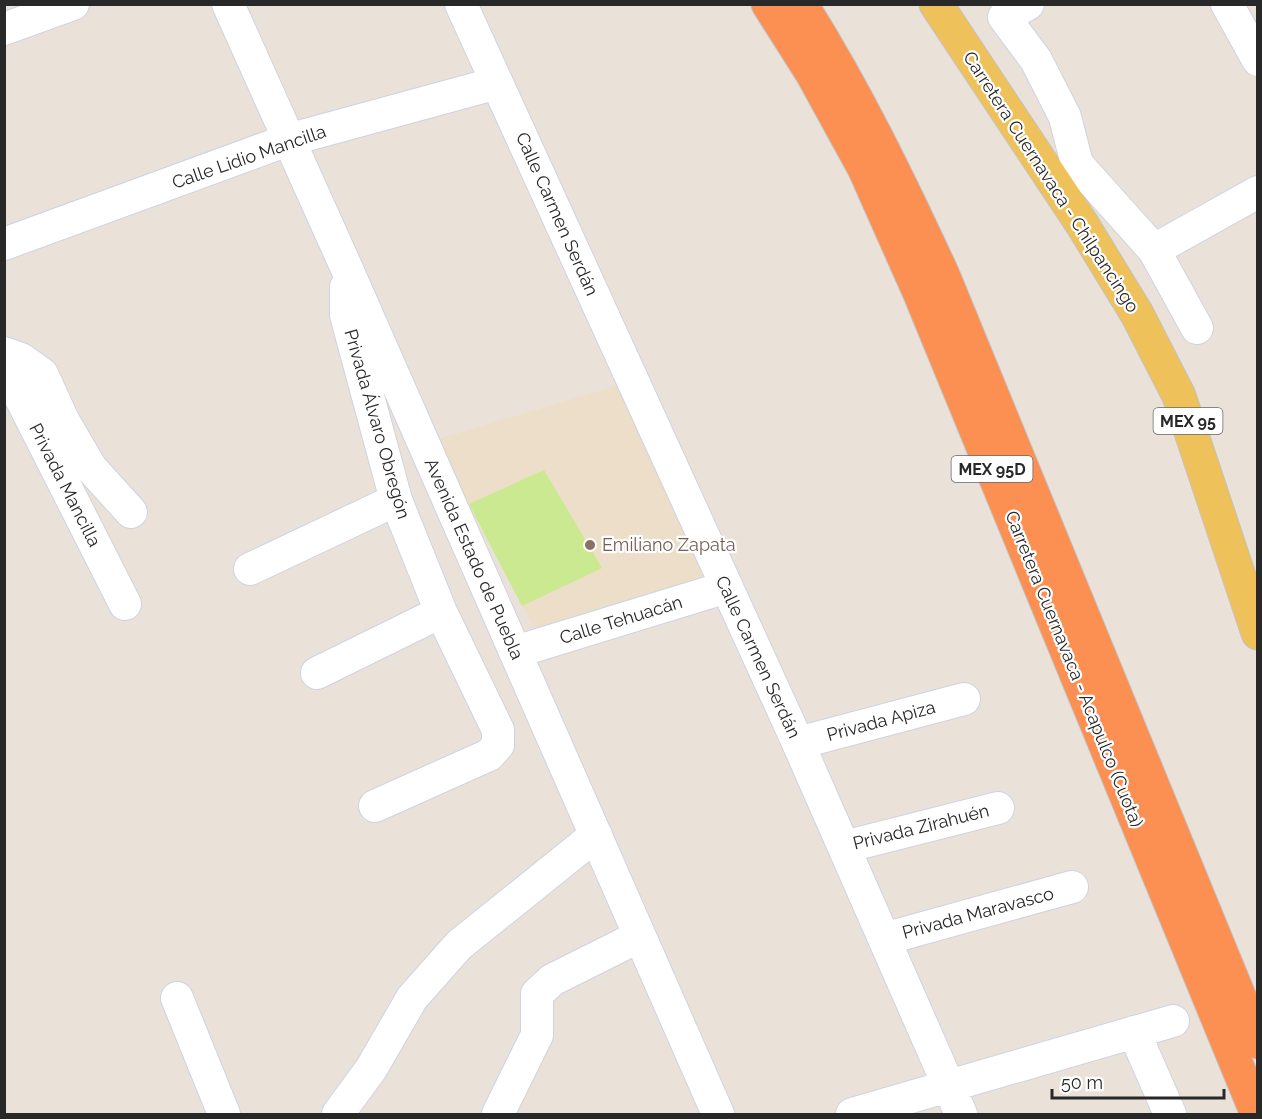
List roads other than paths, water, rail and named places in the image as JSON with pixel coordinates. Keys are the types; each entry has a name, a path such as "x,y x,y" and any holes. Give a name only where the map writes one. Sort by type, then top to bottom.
{"highway":[{"name":"Carretera Cuernavaca - Acapulco (Cuota)","path":"768,4 813,75 864,168 1204,937 1257,1042"},
{"name":"Carretera Cuernavaca - Acapulco (Cuota)","path":"801,4 834,57 888,156 943,275 1204,937 1257,1114"},
{"path":"1204,937 1257,1003"}],"main road":[{"name":"Carretera Cuernavaca - Chilpancingo","path":"936,4 1082,224 1137,314 1179,396 1257,633"}],"street":[{"path":"4,29 73,4"},
{"name":"Avenida Estado de Puebla","path":"228,4 347,268 596,835 638,937 718,1114"},
{"name":"Calle Carmen Serdán","path":"460,4 798,743 955,1101"},
{"path":"1227,4 1257,60"},
{"path":"1016,11 1036,60 1065,117 1077,164 1154,250 1197,328"},
{"name":"Calle Lidio Mancilla","path":"4,244 288,140 498,83"},
{"path":"1043,166 1077,164"},
{"path":"1154,250 1257,192"},
{"name":"Privada Álvaro Obregón","path":"347,268 346,315 396,500 441,612 498,730 498,746 489,755 375,806"},
{"path":"4,353 21,359 42,374 63,420 91,468 131,512"},
{"name":"Privada Mancilla","path":"4,365 125,604"},
{"path":"250,569 396,500"},
{"name":"Calle Tehuacán","path":"515,652 727,587"},
{"path":"317,673 441,612"},
{"name":"Privada Apiza","path":"798,743 964,699"},
{"name":"Privada Zirahuén","path":"844,847 998,808"},
{"path":"338,1114 371,1069 412,998 459,945 560,867 596,835"},
{"name":"Privada Maravasco","path":"884,939 1072,887"},
{"path":"498,1114 537,1035 537,994 552,980 638,937"},
{"path":"177,998 225,1114"},
{"path":"852,1114 955,1101 1134,1032 1173,1021"},
{"path":"1134,1032 1170,1114"}],"place":[{"name":"Emiliano Zapata","path":"590,545"}]}
